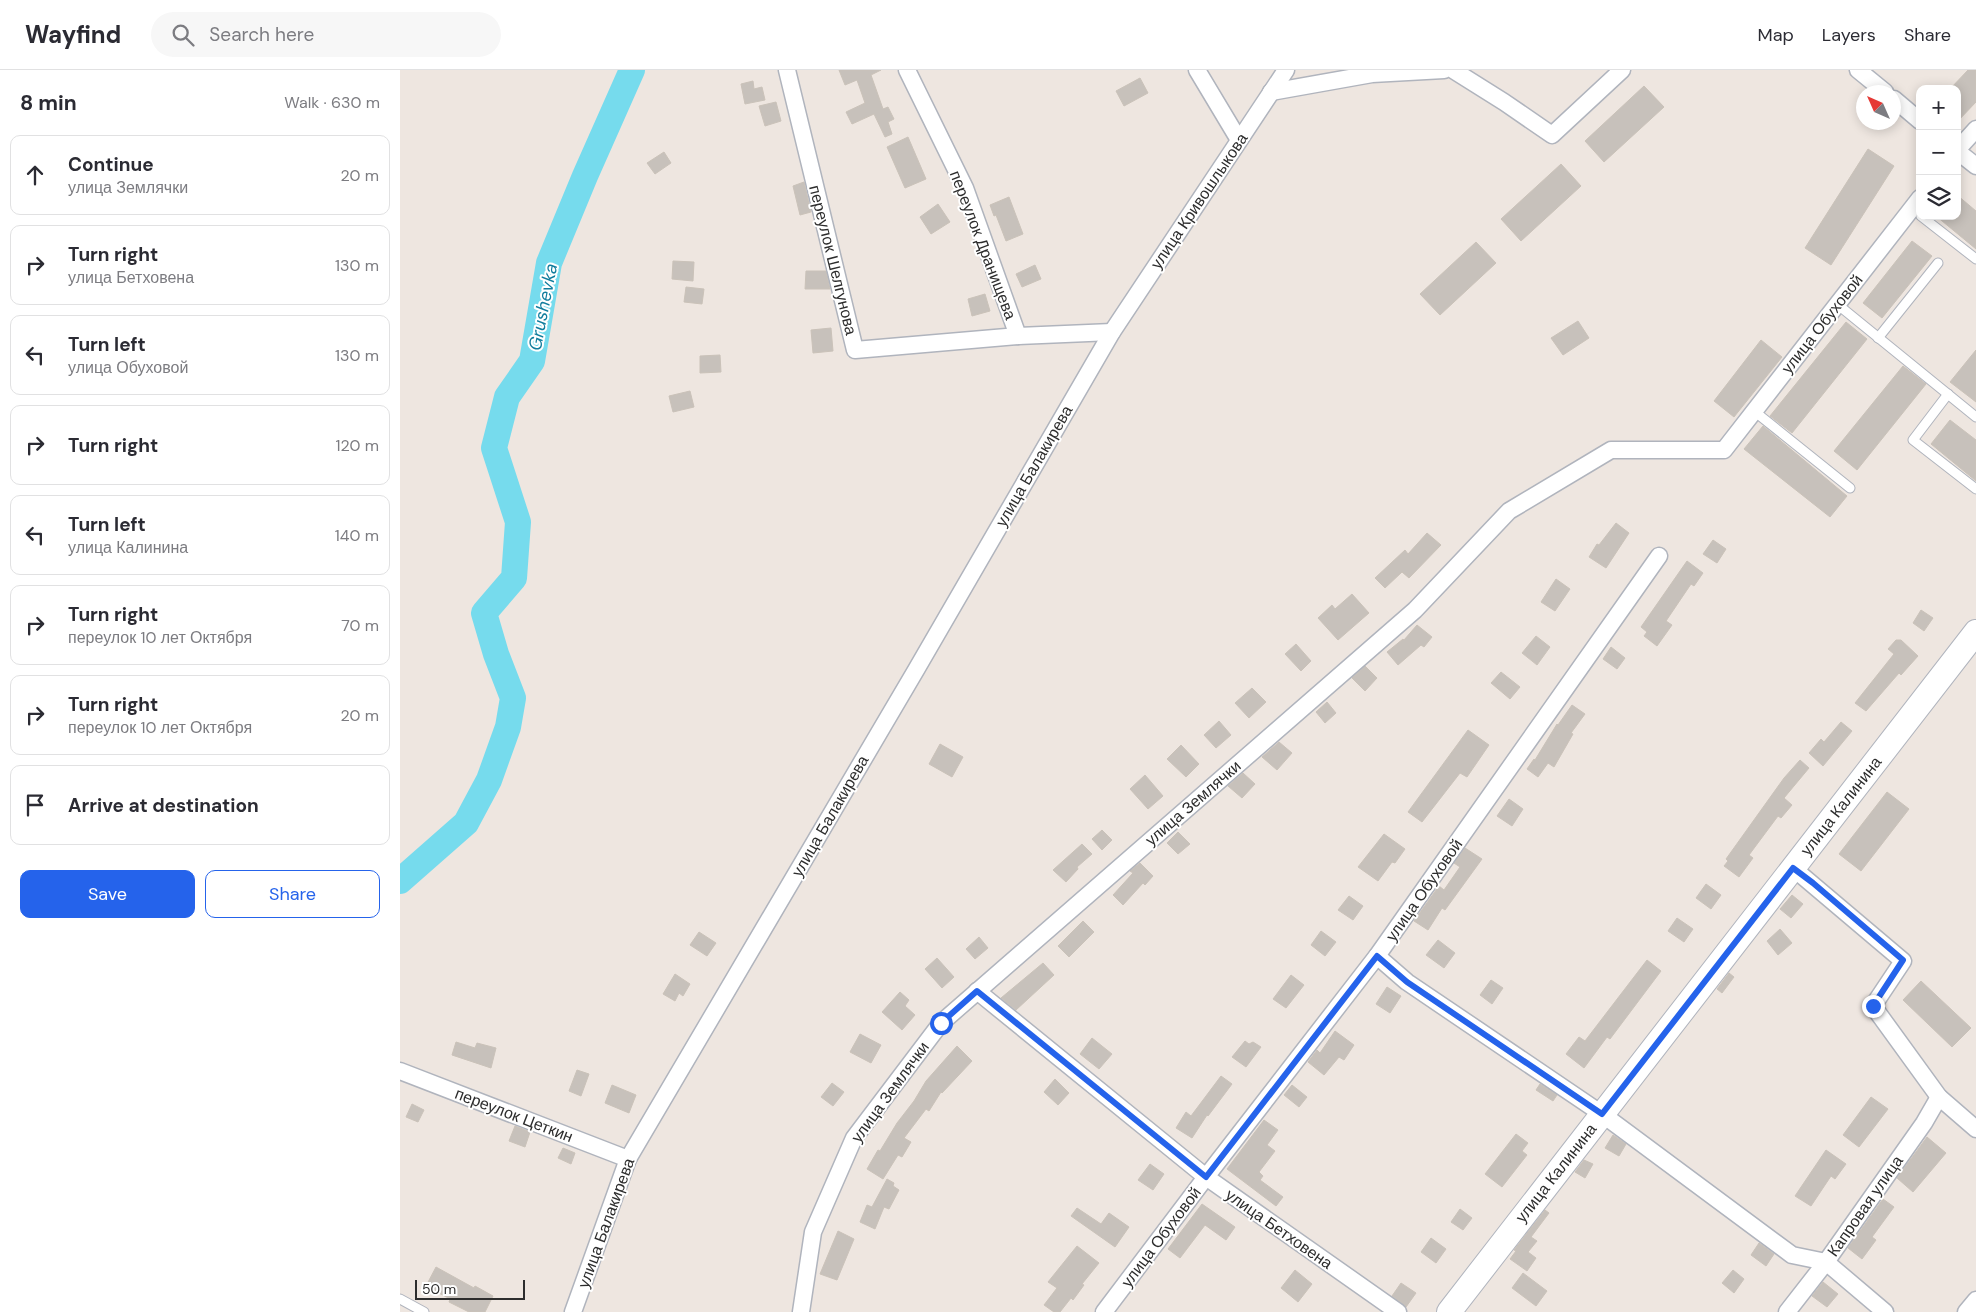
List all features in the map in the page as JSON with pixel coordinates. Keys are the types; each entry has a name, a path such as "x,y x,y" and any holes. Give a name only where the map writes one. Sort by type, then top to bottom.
{"street":[{"name":"переулок Шелгунова","path":"787,70 855,350 1018,336"},
{"name":"переулок Дранищева","path":"907,70 965,188 1018,336 1112,332"},
{"path":"1197,70 1239,140"},
{"name":"улица Кривошлыкова","path":"1112,332 1286,70"},
{"path":"1271,92 1372,74 1444,70"},
{"path":"1453,70 1552,135 1622,70"},
{"path":"1858,70 1876,85"},
{"path":"1901,105 1916,118"},
{"path":"1961,146 1976,129"},
{"path":"1961,153 1976,166"},
{"name":"улица Обуховой","path":"1724,450 1837,304 1916,212"},
{"name":"улица Балакирева","path":"573,1312 628,1159 916,670 1112,332"},
{"name":"улица Землячки","path":"801,1312 813,1232 854,1138 941,1023 1415,610 1509,511 1611,450 1724,450"},
{"name":"улица Обуховой","path":"1104,1312 1377,956 1659,556"},
{"name":"улица Калинина","path":"1449,1312 1976,632"},
{"path":"1793,868 1903,960 1873,1006 1939,1096 1976,1129"},
{"path":"1377,956 1407,982 1602,1114 1792,1255 1826,1262 1885,1312"},
{"name":"улица Бетховена","path":"977,991 1206,1177 1398,1312"},
{"name":"переулок Цеткин","path":"400,1070 628,1159"},
{"name":"Капровая улица","path":"1787,1312 1826,1262 1924,1123 1939,1096"},
{"path":"1966,1312 1976,1300"}],"lane":[{"path":"1930,220 1976,260"},
{"path":"1878,338 1938,263"},
{"path":"1837,304 1976,417"},
{"path":"1948,394 1913,440 1976,489"},
{"path":"1754,411 1850,488"},
{"path":"400,1299 424,1312"}],"building":[{"path":"839,70 881,70 871,75 883,109 888,107 894,119 888,122 892,134 885,137 874,114 852,124 846,112 865,103 857,80 845,85"},
{"path":"1968,70 1976,70 1976,102 1961,118 1961,85 1954,85"},
{"path":"1140,78 1148,93 1124,106 1116,91"},
{"path":"753,81 754,89 762,87 765,100 745,104 741,84"},
{"path":"1644,86 1664,107 1604,162 1585,141"},
{"path":"776,102 781,121 765,126 759,106"},
{"path":"908,137 926,179 905,188 887,147"},
{"path":"1868,149 1894,166 1831,265 1805,248"},
{"path":"664,152 671,163 655,174 647,163"},
{"path":"1561,164 1581,186 1521,241 1501,219"},
{"path":"804,182 811,212 800,215 793,186"},
{"path":"1009,197 1023,234 1006,241 990,205"},
{"path":"1961,198 1976,211 1976,249 1941,220 1961,220"},
{"path":"938,204 950,222 931,234 920,217"},
{"path":"1912,241 1932,256 1882,318 1863,303"},
{"path":"1476,242 1496,263 1440,315 1420,294"},
{"path":"673,261 694,262 693,281 672,279"},
{"path":"1035,265 1041,279 1022,287 1016,274"},
{"path":"806,271 826,271 830,289 805,289"},
{"path":"686,287 704,289 702,304 684,302"},
{"path":"985,294 990,311 972,316 968,299"},
{"path":"1578,321 1589,338 1563,355 1551,338"},
{"path":"1846,322 1867,339 1792,433 1770,416"},
{"path":"831,328 833,351 813,353 811,330"},
{"path":"1761,340 1782,357 1734,417 1714,401"},
{"path":"1976,350 1976,402 1950,382"},
{"path":"720,355 721,372 700,373 700,356"},
{"path":"1903,366 1926,384 1857,470 1834,451"},
{"path":"690,391 694,407 673,412 669,396"},
{"path":"1950,420 1976,440 1976,481 1931,444"},
{"path":"1763,426 1847,496 1830,517 1744,449"},
{"path":"1616,523 1629,533 1606,568 1589,557 1597,544 1599,545"},
{"path":"1427,533 1441,545 1409,578 1402,572 1385,588 1375,578 1405,550 1408,554"},
{"path":"1713,540 1726,549 1717,563 1703,554"},
{"path":"1687,561 1703,573 1694,586 1691,584 1666,621 1672,625 1657,646 1644,636 1647,632 1641,627"},
{"path":"1556,579 1570,589 1555,611 1541,602"},
{"path":"1352,594 1369,613 1338,640 1318,618 1332,605 1335,609"},
{"path":"1921,610 1933,618 1924,631 1913,623"},
{"path":"1417,625 1432,637 1424,647 1421,645 1398,665 1387,652 1404,640"},
{"path":"1536,636 1550,647 1537,665 1522,653"},
{"path":"1896,640 1901,640 1918,656 1901,675 1899,673 1866,711 1855,703 1894,654 1888,649"},
{"path":"1296,644 1311,661 1301,671 1285,654"},
{"path":"1611,647 1625,658 1617,669 1603,659"},
{"path":"1365,666 1377,678 1365,691 1352,678"},
{"path":"1501,672 1520,687 1510,699 1491,683"},
{"path":"1252,688 1266,702 1249,718 1235,703"},
{"path":"1327,702 1336,713 1325,723 1316,712"},
{"path":"1572,705 1585,714 1571,733 1573,734 1554,767 1548,763 1538,777 1527,769"},
{"path":"1219,721 1231,735 1216,748 1204,735"},
{"path":"1841,722 1852,731 1823,766 1809,753 1821,739 1824,742"},
{"path":"1468,730 1489,745 1467,777 1460,773 1422,822 1408,812"},
{"path":"1279,742 1292,753 1277,770 1262,757"},
{"path":"940,744 963,757 952,777 929,764"},
{"path":"1181,745 1199,764 1186,777 1167,759"},
{"path":"1800,760 1809,768 1784,798 1792,805 1781,818 1778,816 1749,855 1753,858 1739,877 1724,866 1728,861 1726,859 1784,778"},
{"path":"1243,773 1255,784 1242,798 1228,786"},
{"path":"1145,775 1163,796 1148,809 1130,789"},
{"path":"1887,792 1909,809 1861,871 1839,854"},
{"path":"1509,799 1523,809 1512,826 1497,816"},
{"path":"1102,830 1112,840 1102,850 1092,839"},
{"path":"1178,832 1190,844 1178,854 1167,843"},
{"path":"1384,834 1405,849 1395,863 1392,862 1378,881 1358,867"},
{"path":"1082,844 1092,854 1077,867 1078,869 1066,882 1053,870"},
{"path":"1465,848 1482,859 1445,910 1442,908 1428,930 1414,921 1439,886 1444,890 1460,867 1454,863"},
{"path":"1140,863 1153,876 1145,885 1143,883 1123,905 1113,895 1133,873 1130,871"},
{"path":"1706,884 1721,895 1711,909 1696,898"},
{"path":"1792,895 1803,904 1791,918 1780,909"},
{"path":"1349,896 1363,906 1353,920 1338,910"},
{"path":"1677,918 1693,929 1684,942 1668,931"},
{"path":"1083,921 1094,932 1069,957 1058,946"},
{"path":"1780,929 1792,943 1778,955 1767,941"},
{"path":"1321,931 1336,942 1325,956 1311,945"},
{"path":"699,932 716,943 707,956 690,945"},
{"path":"979,937 988,948 975,959 966,949"},
{"path":"1438,940 1455,953 1444,968 1426,955"},
{"path":"937,958 954,977 942,988 925,969"},
{"path":"1647,960 1661,971 1610,1039 1607,1037 1584,1068 1566,1054 1579,1037 1585,1041"},
{"path":"1043,963 1054,975 1016,1010 1001,998"},
{"path":"1729,973 1734,977 1722,993 1717,989"},
{"path":"675,974 690,984 683,996 679,993 675,1001 663,994"},
{"path":"1291,975 1304,985 1286,1008 1273,999"},
{"path":"1491,980 1503,988 1492,1004 1480,995"},
{"path":"1921,981 1971,1028 1952,1047 1903,1000"},
{"path":"1387,987 1401,996 1390,1013 1376,1004"},
{"path":"900,992 909,1000 905,1006 915,1015 902,1030 882,1012"},
{"path":"1335,1031 1354,1045 1344,1060 1339,1057 1324,1075 1308,1062 1317,1050 1320,1053"},
{"path":"860,1034 881,1045 871,1063 850,1052"},
{"path":"1092,1038 1112,1054 1099,1069 1080,1054"},
{"path":"1245,1041 1249,1044 1253,1042 1261,1047 1246,1067 1232,1057"},
{"path":"456,1042 475,1048 477,1043 496,1048 491,1068 452,1055"},
{"path":"957,1046 972,1061 941,1092 929,1111 926,1109 904,1138 911,1142 902,1157 898,1155 883,1179 867,1169 926,1081"},
{"path":"577,1070 589,1074 581,1096 569,1091"},
{"path":"1221,1076 1232,1084 1207,1115 1192,1138 1176,1128 1186,1112 1191,1116"},
{"path":"1055,1079 1069,1093 1058,1105 1044,1092"},
{"path":"832,1083 844,1092 833,1106 821,1097"},
{"path":"1540,1084 1557,1095 1553,1101 1536,1090"},
{"path":"612,1085 636,1095 629,1113 605,1103"},
{"path":"1292,1085 1307,1097 1299,1107 1284,1095"},
{"path":"1871,1097 1888,1109 1859,1147 1843,1135"},
{"path":"412,1104 424,1110 418,1122 406,1117"},
{"path":"1264,1120 1278,1130 1267,1145 1275,1151 1259,1172 1263,1176 1260,1180 1283,1197 1276,1206 1227,1169"},
{"path":"515,1126 530,1132 525,1147 509,1141"},
{"path":"1516,1134 1528,1143 1522,1151 1527,1155 1502,1187 1485,1174"},
{"path":"1613,1135 1626,1144 1619,1156 1605,1148"},
{"path":"1927,1137 1946,1153 1913,1192 1897,1178"},
{"path":"563,1148 575,1153 571,1164 558,1158"},
{"path":"1826,1150 1846,1164 1835,1179 1831,1176 1811,1206 1795,1196"},
{"path":"1584,1160 1593,1164 1585,1178 1575,1172"},
{"path":"1150,1164 1164,1174 1153,1190 1138,1180"},
{"path":"887,1179 894,1183 893,1186 899,1190 889,1209 884,1207 875,1229 860,1222 867,1205 872,1207"},
{"path":"1883,1199 1894,1207 1872,1237 1876,1240 1862,1259 1848,1248"},
{"path":"1202,1204 1235,1227 1226,1240 1205,1225 1180,1258 1168,1249"},
{"path":"1077,1208 1101,1224 1109,1213 1129,1227 1115,1247 1071,1216"},
{"path":"1460,1209 1472,1218 1463,1230 1451,1222"},
{"path":"1545,1210 1549,1213 1531,1237 1537,1241 1528,1252 1536,1258 1527,1271 1510,1259 1516,1251 1514,1250"},
{"path":"838,1231 854,1239 837,1280 820,1274"},
{"path":"1431,1238 1446,1249 1436,1263 1421,1252"},
{"path":"1759,1243 1774,1254 1766,1266 1751,1255"},
{"path":"1077,1246 1099,1263 1082,1284 1084,1285 1073,1300 1071,1298 1060,1312 1054,1312 1044,1305 1057,1288 1048,1282"},
{"path":"436,1267 493,1296 485,1312 469,1312 449,1302 450,1299 426,1286"},
{"path":"1295,1270 1312,1284 1298,1302 1281,1288"},
{"path":"1733,1270 1744,1279 1734,1293 1722,1283"},
{"path":"1523,1273 1547,1291 1536,1306 1512,1288"},
{"path":"1823,1282 1838,1294 1827,1307 1812,1296"},
{"path":"1401,1283 1416,1293 1406,1307 1392,1296"}],"waterway":[{"name":"Grushevka","path":"400,881 466,823 489,780 508,727 513,698 496,654 484,613 514,578 518,522 494,448 507,397 532,361 549,263 632,70"}],"route":[{"path":"941,1023 977,991 1206,1177 1377,956 1407,982 1602,1114 1793,868 1903,960 1873,1006"}]}
